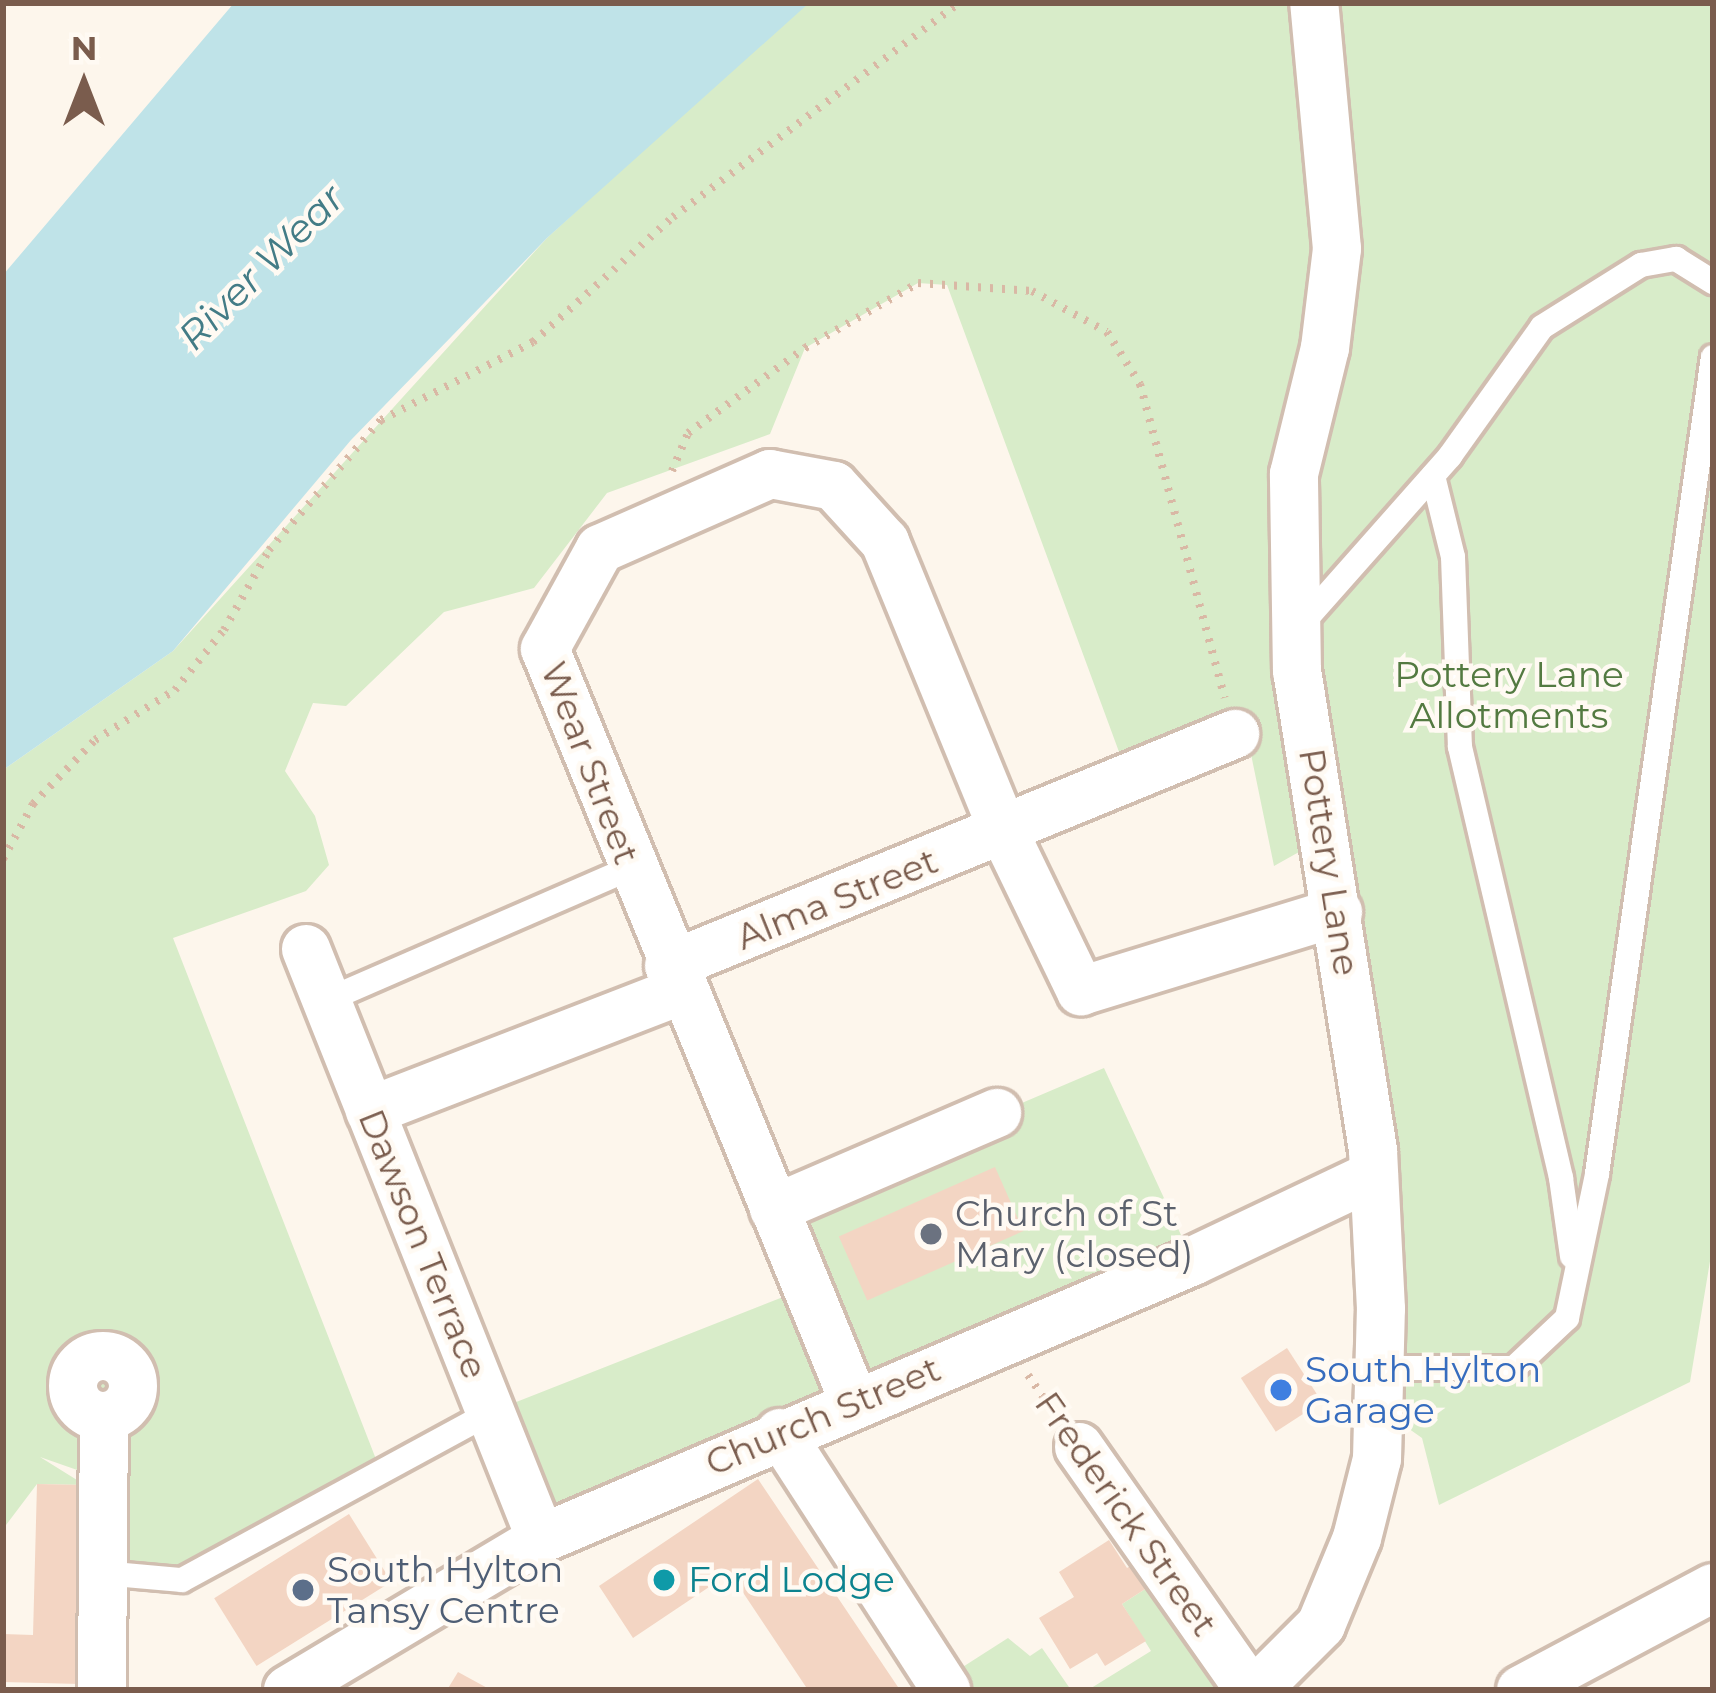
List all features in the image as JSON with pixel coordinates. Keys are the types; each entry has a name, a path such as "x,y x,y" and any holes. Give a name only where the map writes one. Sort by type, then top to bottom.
{"street":[{"name":"Pottery Lane","path":"1253,1690 1322,1625 1357,1538 1377,1459 1374,1175 1297,629 1294,474 1325,348 1337,249 1314,3"},
{"name":"Wear Street","path":"855,1404 675,979 545,649 600,549 770,474 834,486 885,542 1004,832 1081,991 1338,912"},
{"name":"Alma Street","path":"370,1111 1235,734"},
{"name":"Dawson Terrace","path":"306,949 541,1539"},
{"path":"774,1209 997,1113"},
{"name":"Church Street","path":"288,1690 541,1539 1374,1175"},
{"path":"102,1690 104,1416"},
{"path":"780,1433 946,1690"},
{"name":"Frederick Street","path":"1079,1447 1253,1690"},
{"path":"1521,1690 1574,1679 1713,1588"}],"lane":[{"path":"1297,629 1432,476 1542,327 1603,281 1676,260 1713,282"},
{"path":"1379,1368 1514,1368 1567,1318 1713,357"},
{"path":"1432,476 1453,557 1460,747 1561,1178 1575,1277"},
{"path":"325,1001 631,868"},
{"path":"103,1573 182,1580 490,1412"}],"path":[{"path":"3,859 33,804 95,740 175,690 224,630 269,550 381,420 533,341 673,217 959,3"},
{"path":"648,528 688,433 805,348 918,283 1032,291 1107,332 1140,385 1235,734"},
{"name":"Frederick Street","path":"1002,1339 1079,1447"}],"green space":[{"name":"Pottery Lane Allotments","path":"803,3 1713,3 1713,1243 1690,1382 1439,1505 1422,1438 1378,1407 1324,838 1274,866 1246,730 1129,779 947,285 918,283 805,348 770,434 607,493 534,588 444,612 346,706 313,703 285,771 315,816 329,865 306,891 173,938 381,1472 182,1580 103,1573 103,1479 40,1457 85,1485 37,1484 3,1529 3,770 173,651 547,238"},
{"path":"1104,1068 1193,1261 541,1539 491,1412 806,1288 774,1209"},
{"path":"1156,1582 1227,1679 1209,1690 1088,1690 1151,1651 1122,1604"},
{"path":"1008,1638 1030,1656 1042,1648 1071,1690 972,1690 958,1670"}],"water":[{"name":"River Wear","path":"234,3 809,3 547,238 351,440 173,651 3,770 3,275"}],"building":[{"name":"Church of St Mary (closed)","path":"995,1167 1023,1231 867,1301 839,1237"},
{"name":"South Hylton Garage","path":"1287,1348 1322,1402 1276,1432 1241,1378"},
{"name":"Ford Lodge","path":"758,1479 900,1690 808,1690 730,1573 633,1638 599,1586"},
{"path":"37,1484 85,1485 80,1684 3,1682 3,1634 33,1635"},
{"name":"South Hylton Tansy Centre","path":"349,1514 391,1582 257,1666 214,1598"},
{"path":"1109,1540 1127,1568 1142,1559 1156,1582 1122,1604 1146,1641 1105,1666 1097,1653 1070,1669 1039,1618 1074,1597 1059,1572"},
{"path":"458,1672 491,1690 447,1690"}],"place":[{"name":"Church of St Mary (closed)","path":"931,1234"},
{"name":"South Hylton Garage","path":"1281,1390"},
{"name":"Ford Lodge","path":"664,1580"},
{"name":"South Hylton Tansy Centre","path":"303,1590"}]}
